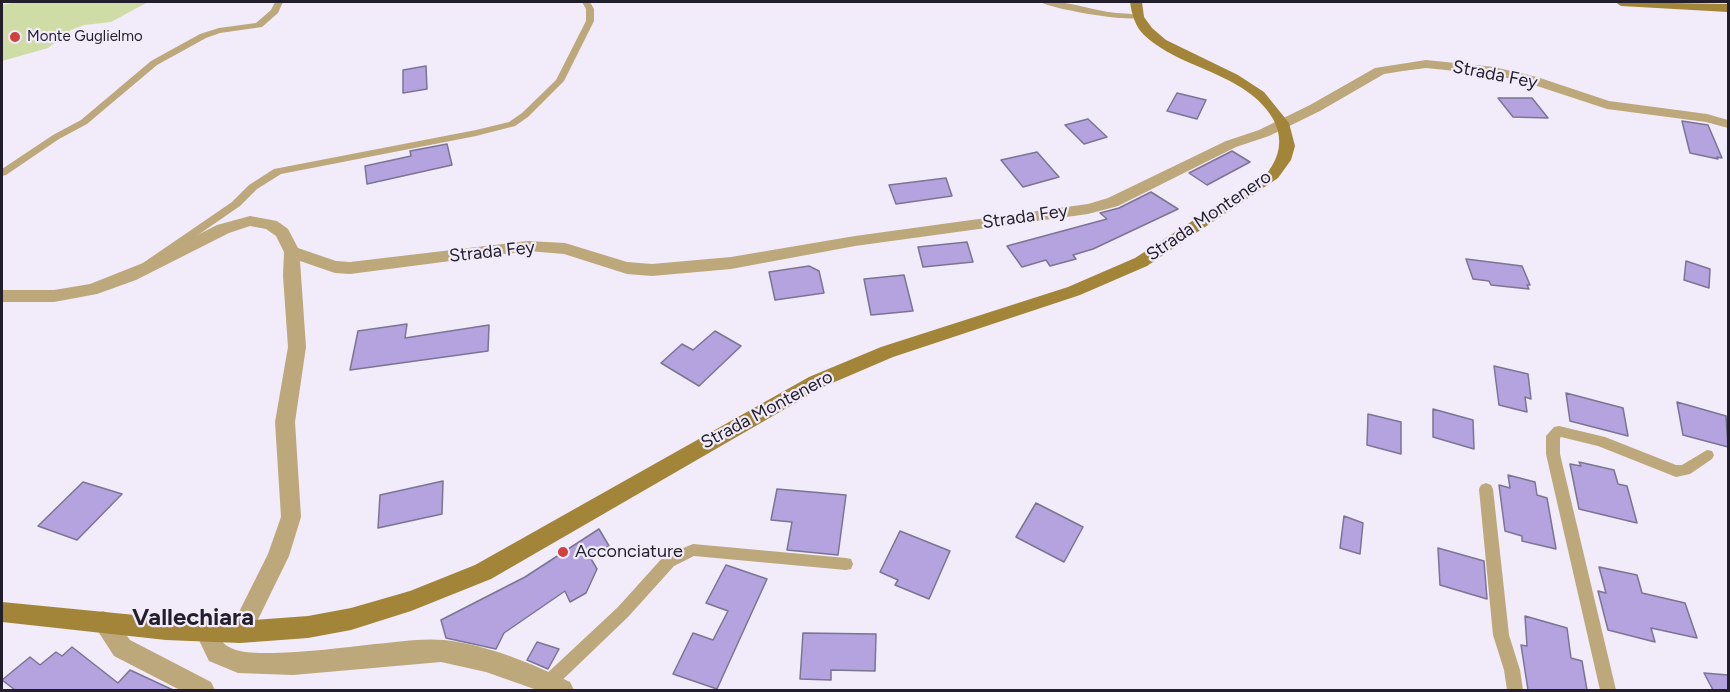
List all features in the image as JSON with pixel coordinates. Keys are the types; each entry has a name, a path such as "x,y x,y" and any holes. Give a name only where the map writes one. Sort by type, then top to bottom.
{"main road":[{"path":"1621,2 1728,8"},
{"name":"Strada Montenero","path":"2,612 206,632 308,627 351,619 432,593 483,572 816,381 887,352 1074,291 1141,262 1273,176 1285,160 1289,147 1282,122 1266,102 1247,85 1173,50 1147,30 1136,9"}],"street":[{"name":"Strada Fey","path":"292,252 335,267 350,268 528,246 565,249 627,268 652,270 731,263 876,238 1088,208 1113,202 1231,144 1264,133 1282,122 1315,108 1380,71 1426,64 1494,71 1532,80 1607,105 1707,118 1728,124"},
{"path":"2,296 59,296 74,293 136,273 223,229 250,221 271,225 282,233 292,252 291,276 297,347 285,422 291,516 278,556 240,632"},
{"path":"103,622 122,648 203,690"},
{"path":"206,632 212,647 219,655 246,663 287,665 413,651 444,651 470,657 555,687"}],"lane":[{"path":"2,172 84,122 154,63 203,36 219,31 259,25 275,11 279,2"},
{"path":"136,273 166,249 236,204 253,187 278,171 512,124 525,115 560,81 590,21 590,9 586,2"},
{"path":"1045,2 1111,15 1136,9"},
{"path":"1608,690 1553,454 1553,436 1559,432 1600,441 1676,471 1684,470 1707,455"},
{"path":"1486,489 1501,635 1512,670 1515,690"},
{"path":"555,687 669,561 684,554 705,550 846,564"}],"green space":[{"path":"17,2 148,2 111,22 84,25 71,30 48,48 2,61 2,5"}],"building":[{"path":"426,66 427,89 403,93 403,70"},
{"path":"1177,93 1206,100 1197,119 1167,111"},
{"path":"1498,98 1532,98 1548,118 1513,117"},
{"path":"1088,119 1107,137 1084,144 1065,125"},
{"path":"1682,121 1708,125 1722,158 1690,153"},
{"path":"447,144 452,165 367,184 365,166 411,156 410,151"},
{"path":"1232,151 1250,162 1207,185 1189,173"},
{"path":"1037,152 1059,177 1023,187 1001,160"},
{"path":"946,178 952,196 896,204 889,185"},
{"path":"1151,192 1178,209 1093,249 1073,255 1076,259 1050,266 1046,260 1022,267 1007,246 1107,219 1100,213 1119,208"},
{"path":"967,242 973,262 923,267 918,247"},
{"path":"1466,259 1522,266 1530,285 1527,285 1529,289 1491,285 1489,281 1473,279"},
{"path":"1686,261 1710,269 1709,288 1684,280"},
{"path":"809,266 819,271 824,293 775,300 769,272"},
{"path":"904,275 913,311 871,315 864,279"},
{"path":"407,324 405,338 489,325 488,351 350,370 358,331"},
{"path":"715,331 741,346 699,386 661,363 682,344 693,350"},
{"path":"1494,366 1528,374 1531,399 1525,397 1527,412 1499,405"},
{"path":"1566,393 1623,408 1628,436 1570,421"},
{"path":"1677,402 1726,416 1728,447 1683,435"},
{"path":"1433,409 1473,420 1474,449 1433,437"},
{"path":"1368,414 1401,422 1401,454 1367,445"},
{"path":"1579,462 1614,470 1618,484 1627,486 1637,523 1579,509 1570,464 1581,466"},
{"path":"1508,475 1535,482 1537,495 1547,498 1556,549 1522,541 1522,536 1505,531 1499,485 1510,488"},
{"path":"443,481 442,514 378,528 380,495"},
{"path":"83,482 122,494 77,540 38,526"},
{"path":"777,489 846,495 838,555 787,550 792,522 771,520"},
{"path":"1036,503 1083,527 1064,562 1016,537"},
{"path":"1344,516 1363,523 1360,554 1340,548"},
{"path":"599,529 609,546 590,557 597,569 586,593 570,602 565,591 504,633 496,649 446,638 441,620 525,577"},
{"path":"900,531 950,551 929,599 895,585 898,580 880,572"},
{"path":"1438,548 1484,561 1487,599 1440,585"},
{"path":"726,565 767,579 717,689 673,674 693,633 713,640 728,611 706,603"},
{"path":"1599,567 1637,575 1642,593 1685,603 1697,638 1651,628 1655,642 1608,630 1598,591 1606,593"},
{"path":"1525,616 1567,628 1571,658 1582,661 1587,690 1528,690 1521,645 1527,646"},
{"path":"803,633 876,634 875,671 831,670 831,680 800,679"},
{"path":"537,642 559,649 548,669 527,660"},
{"path":"72,647 118,683 130,670 173,690 15,690 2,680 30,657 40,665 56,652 62,656"},
{"path":"1704,673 1728,675 1728,690 1713,690"}],"place":[{"name":"Monte Guglielmo","path":"15,37"},
{"name":"Acconciature","path":"563,552"}],"district":[{"name":"Vallechiara","path":"193,618"}]}
